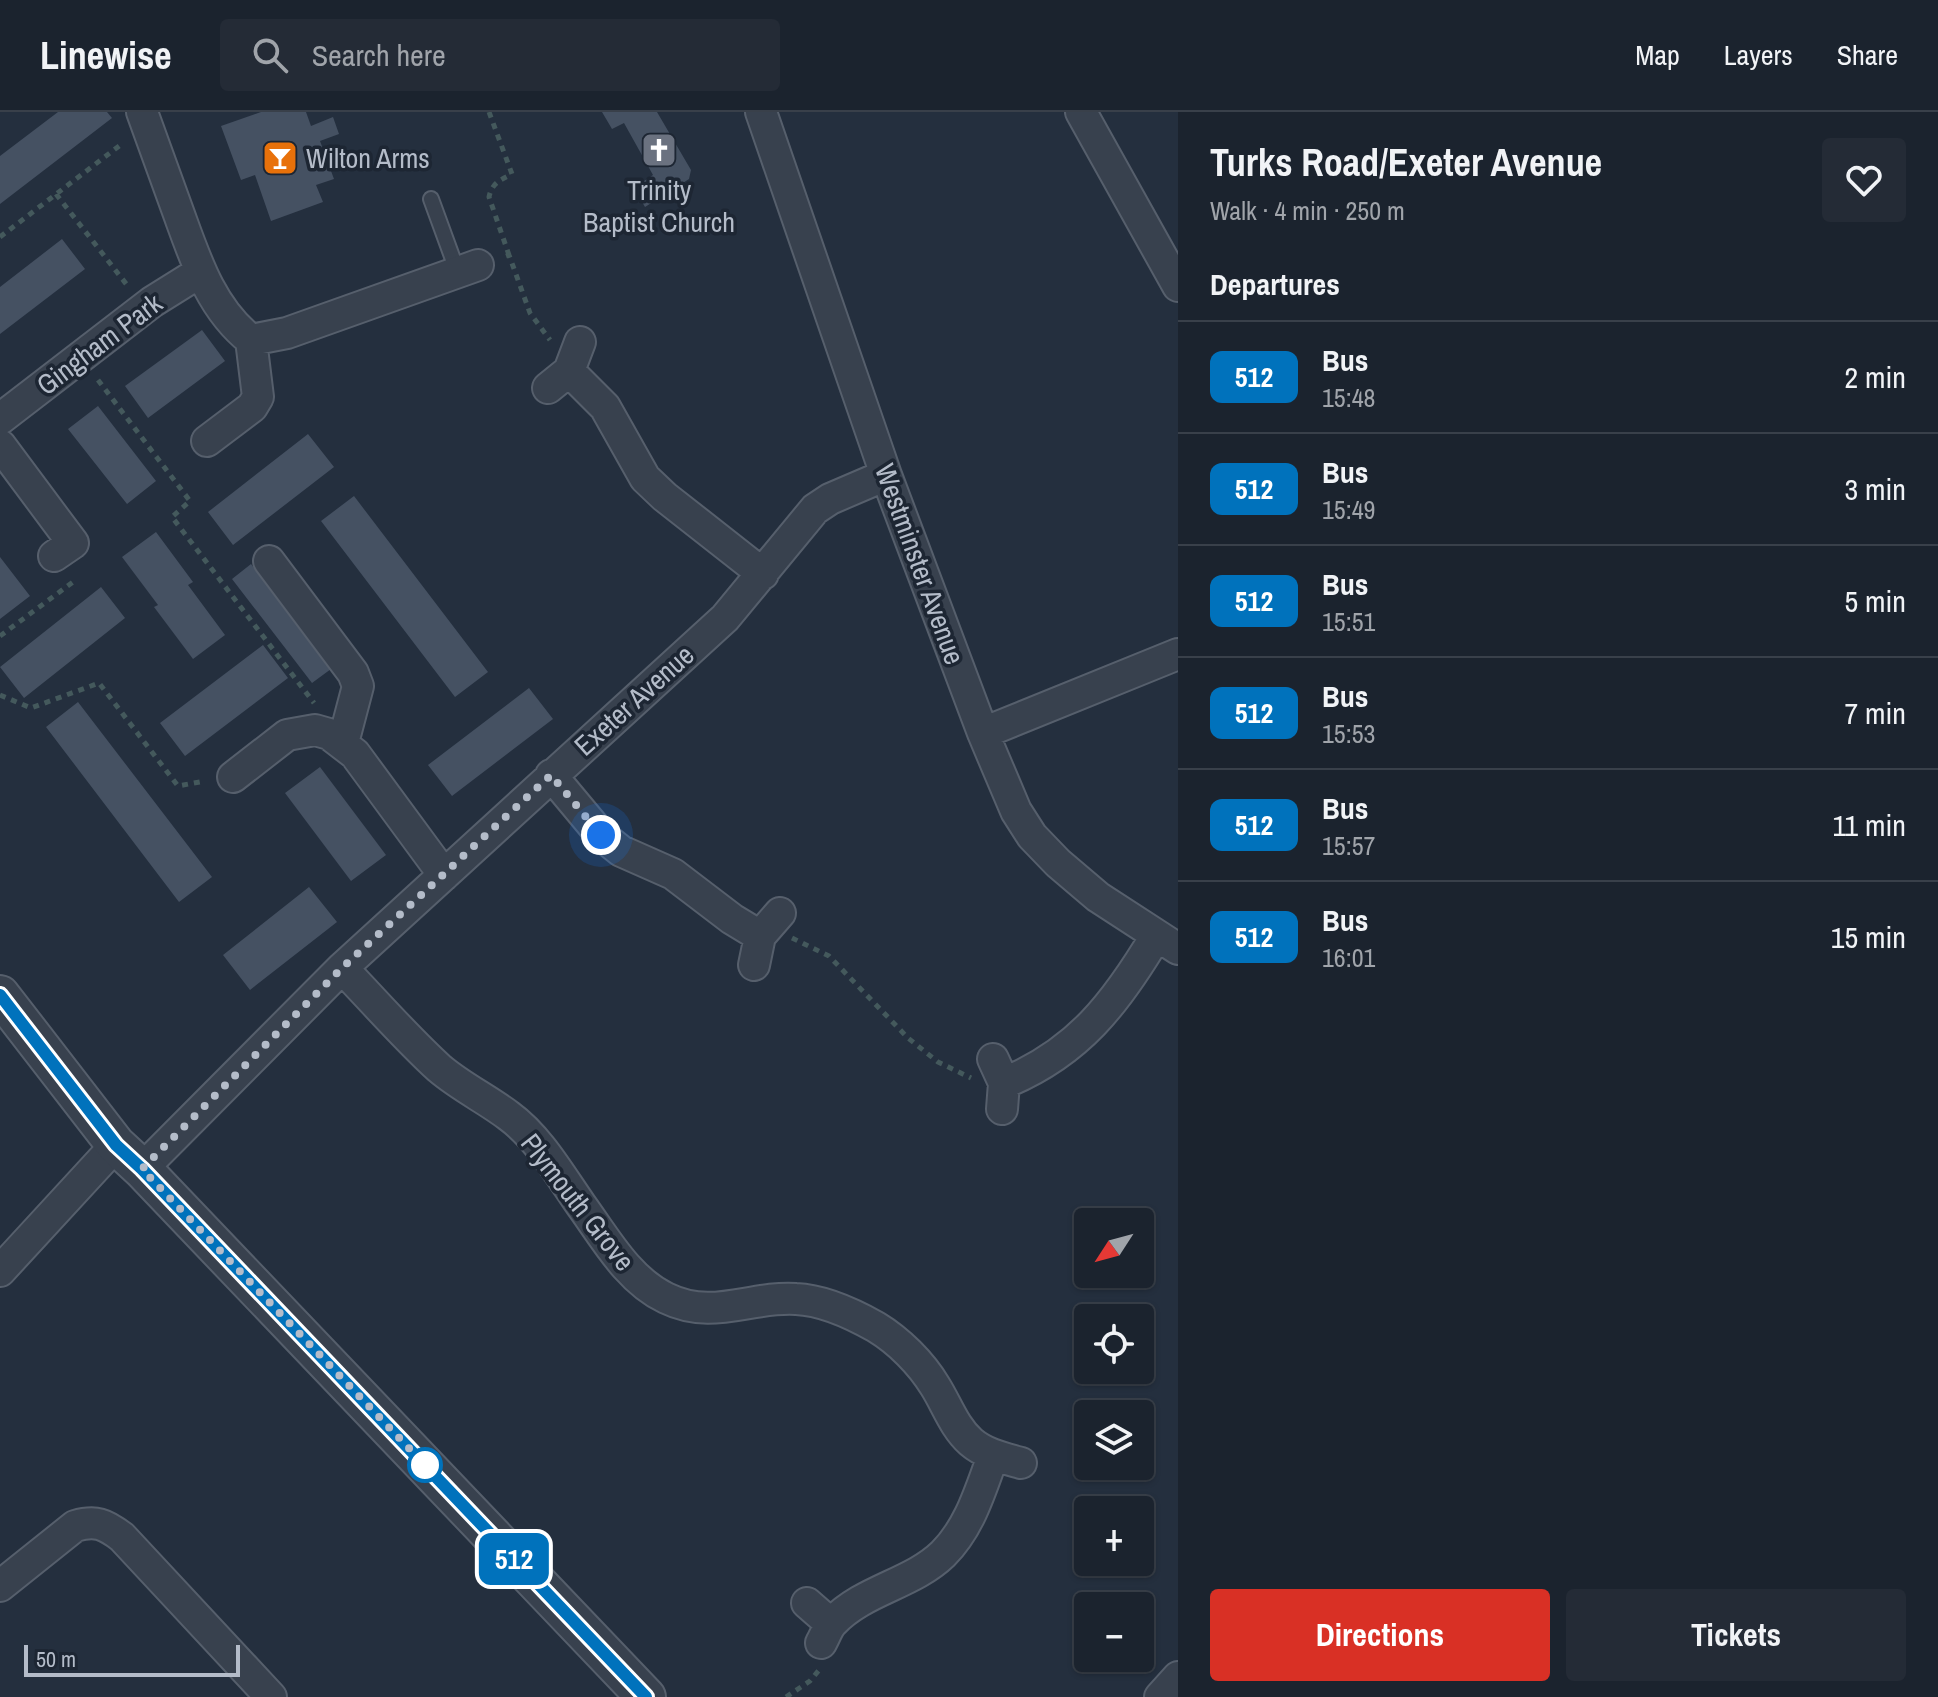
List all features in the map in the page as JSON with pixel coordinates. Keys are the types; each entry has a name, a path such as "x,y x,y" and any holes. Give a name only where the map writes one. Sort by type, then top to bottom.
{"street":[{"name":"Westminster Avenue","path":"761,112 886,475 983,733 1016,811 1032,836 1058,863 1098,897 1167,942"},
{"path":"1081,112 1178,286"},
{"path":"144,118 200,272 220,307 237,329 251,340 258,397 252,407 207,441"},
{"path":"251,340 287,333 468,269"},
{"name":"Gingham Park","path":"0,419 144,308 200,272"},
{"path":"567,366 605,407 645,478 763,574"},
{"path":"0,445 73,543 54,556"},
{"name":"Exeter Avenue","path":"0,1271 342,968 725,618 815,509 830,499 886,475"},
{"path":"269,561 353,673 358,686 334,738"},
{"path":"983,733 1178,654"},
{"path":"233,777 287,735 301,731 334,738 355,754 444,875"},
{"path":"551,775 601,835 621,851 673,874 732,919 765,936"},
{"path":"1000,1084 1043,1066 1088,1029 1167,942"},
{"name":"Plymouth Grove","path":"342,968 440,1068 511,1117 537,1143 621,1261 639,1280 663,1297 690,1308 720,1309 798,1299 827,1305 875,1326 898,1342 916,1362 935,1386 956,1425 971,1442 1007,1459 942,1554 922,1570 847,1610 826,1633"},
{"path":"0,995 129,1157 646,1697"},
{"path":"0,1586 75,1526 91,1521 105,1525 122,1537 257,1692"},
{"path":"807,1603 826,1633"},
{"path":"1160,1697 1178,1677"}],"lane":[{"path":"431,199 468,269"}],"path":[{"path":"489,112 512,174 497,181 489,197 530,313 567,366"},
{"path":"0,237 56,194 144,118"},
{"path":"56,194 144,308"},
{"path":"468,269 509,255"},
{"path":"81,357 190,501 172,517 327,719 334,738"},
{"path":"0,636 73,582 54,556"},
{"path":"0,695 31,708 99,683 178,786 233,777"},
{"path":"765,936 829,956 908,1038 938,1062 971,1078 1000,1084"},
{"path":"786,1697 810,1681 823,1665 826,1633"}],"building":[{"path":"58,112 107,112 112,118 0,204 0,156"},
{"name":"Wilton Arms","path":"261,112 306,112 311,126 333,117 339,134 320,141 334,179 316,185 323,202 271,221 255,175 241,180 221,126"},
{"name":"Trinity Baptist Church","path":"602,112 657,112 691,170 689,179 645,207 634,188 653,175 624,123 612,129"},
{"path":"62,239 85,269 0,334 0,287"},
{"path":"202,330 225,361 148,418 125,386"},
{"path":"98,406 156,481 127,504 68,429"},
{"path":"308,434 334,467 233,545 208,512"},
{"path":"354,496 488,672 455,697 321,521"},
{"path":"156,532 193,582 188,585 225,635 193,659 122,557"},
{"path":"0,557 30,596 0,619"},
{"path":"251,564 331,669 312,683 232,579"},
{"path":"101,587 125,618 24,698 0,667"},
{"path":"263,645 288,678 185,756 160,723"},
{"path":"529,688 553,719 452,796 428,765"},
{"path":"78,702 212,877 179,902 46,727"},
{"path":"320,767 386,855 351,881 285,793"},
{"path":"309,887 337,922 250,990 223,955"}],"bus line":[{"name":"512","path":"0,995 116,1145 646,1697"}],"place":[{"name":"Trinity Baptist Church","path":"659,150"},
{"name":"Wilton Arms","path":"280,158"}],"route":[{"path":"425,1465 427,1467 142,1169 342,968 551,775 601,835"}]}
